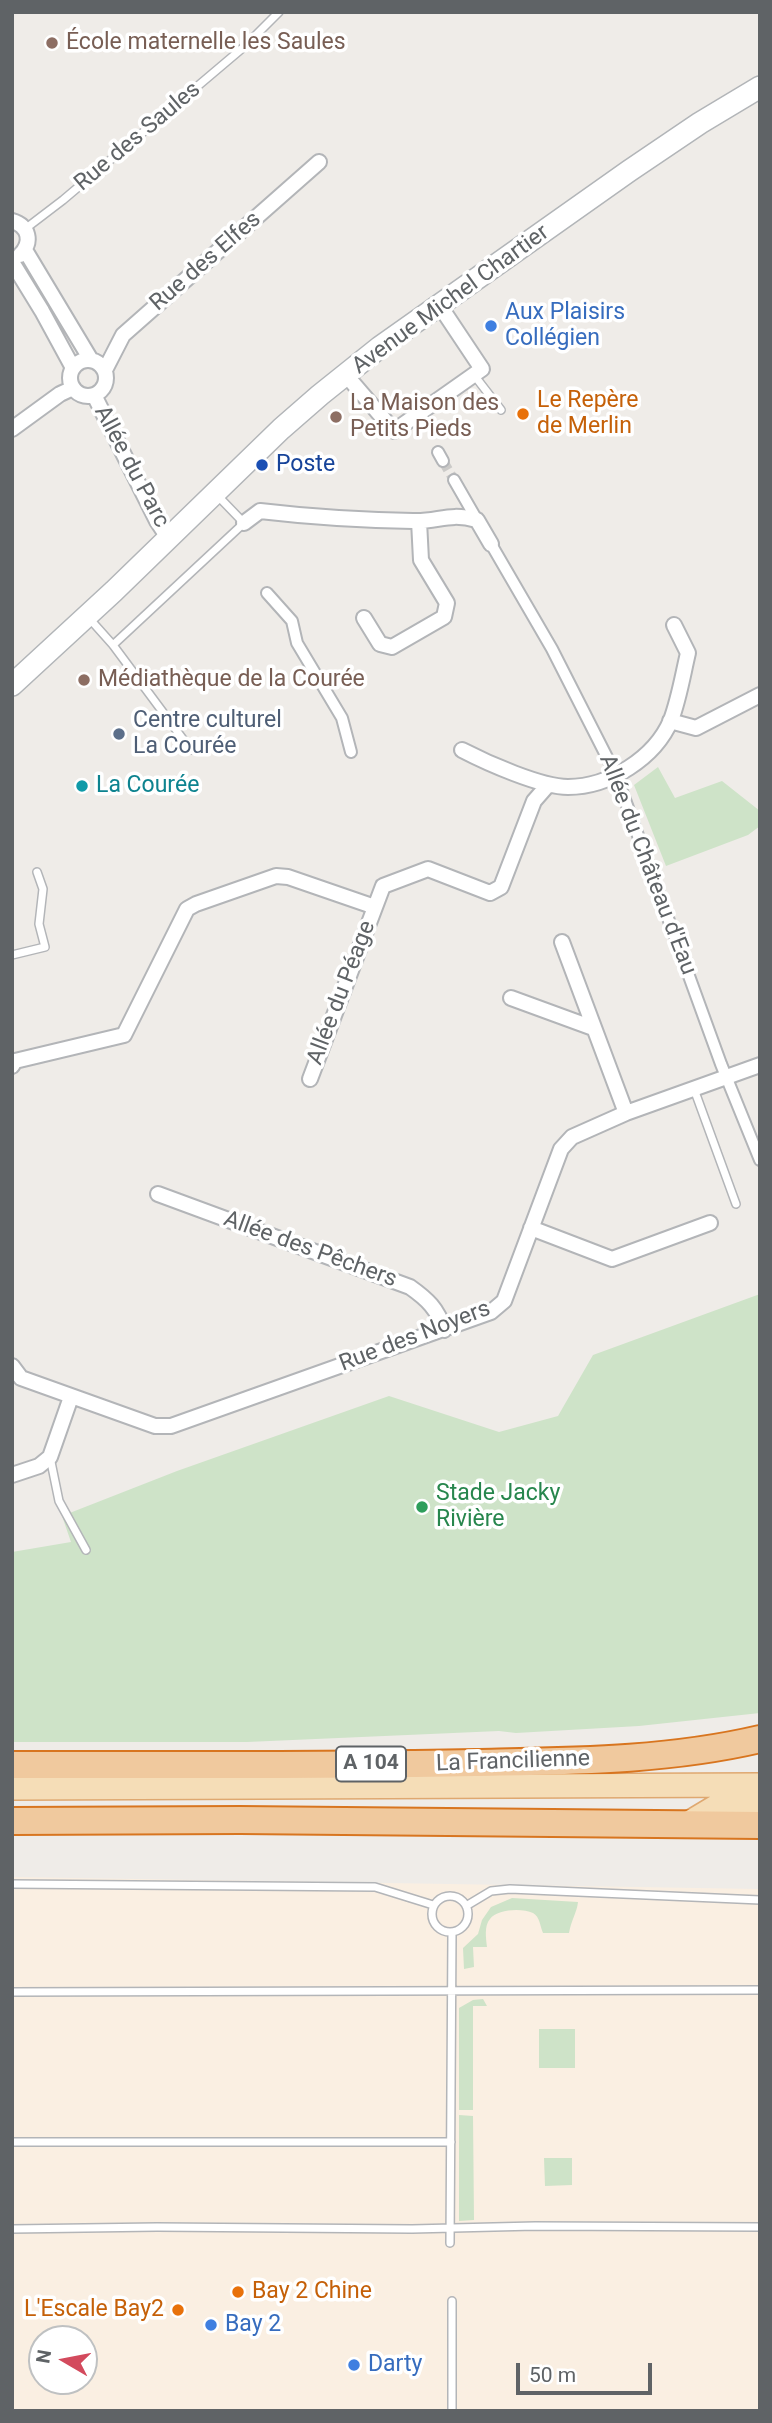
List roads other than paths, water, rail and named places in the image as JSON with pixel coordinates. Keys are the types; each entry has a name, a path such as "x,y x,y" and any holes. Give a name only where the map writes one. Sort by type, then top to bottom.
{"highway":[{"name":"La Francilienne","path":"12,1765 565,1761 642,1758 760,1739"},
{"path":"12,1821 240,1820 760,1825"}],"main road":[{"name":"Avenue Michel Chartier","path":"12,685 169,539 281,429 380,347 629,171 760,87"},
{"path":"12,1788 760,1785"},
{"path":"687,1824 717,1806 760,1806"}],"street":[{"name":"Rue des Elfes","path":"105,370 123,335 319,162"},
{"path":"16,257 29,240 19,225"},
{"path":"16,257 91,360"},
{"path":"16,257 73,368"},
{"path":"346,375 394,432 474,375 482,369 440,306"},
{"path":"81,361 97,362 105,370 104,388 94,396 82,395 73,388 70,378 73,368 81,361"},
{"path":"12,429 60,394 73,388"},
{"name":"Allée du Parc","path":"94,396 157,521 169,539"},
{"path":"454,480 491,544"},
{"path":"244,523 260,511 341,520 419,521 459,515 477,520"},
{"path":"364,618 380,644 393,648 444,618 447,603 421,559 419,521"},
{"name":"Allée du Château d'Eau","path":"491,544 552,649 617,775 726,1078 760,1160"},
{"path":"267,593 292,621 297,643 342,718 351,752"},
{"path":"462,750 548,785 569,788 592,784 617,775 638,762 655,744 670,721 688,653 674,625"},
{"path":"670,721 696,729 760,695"},
{"name":"Allée du Péage","path":"310,1079 383,886 428,869 490,893 501,887 534,801 548,785"},
{"path":"12,1066 15,1061 124,1035 187,909 196,904 275,876 288,877 375,907"},
{"path":"562,942 626,1113"},
{"path":"511,998 593,1028"},
{"name":"Rue des Noyers","path":"12,1366 22,1378 71,1397 155,1426 171,1426 491,1312 504,1301 561,1149 572,1138 626,1113 760,1065"},
{"name":"Allée des Pêchers","path":"158,1194 410,1287 428,1300 439,1315 444,1330"},
{"path":"531,1228 612,1259 710,1223"},
{"path":"12,1475 39,1466 50,1457 71,1397"}],"lane":[{"name":"Rue des Saules","path":"19,225 63,200 235,54 279,12"},
{"path":"474,375 501,410"},
{"path":"113,645 244,523 216,494"},
{"path":"87,617 113,645 191,750"},
{"path":"12,955 45,947 39,924 43,889 37,872"},
{"path":"694,1089 736,1204"},
{"path":"50,1457 59,1501 86,1550"},
{"path":"12,1884 375,1887 433,1905"},
{"path":"466,1906 491,1891 510,1889 760,1900"},
{"path":"453,1896 466,1906 466,1923 463,1928 447,1933 436,1927 431,1916 433,1905 442,1898 453,1896"},
{"path":"450,2243 452,1933"},
{"path":"12,1992 760,1990"},
{"path":"12,2142 452,2143"},
{"path":"12,2229 760,2227"},
{"path":"452,2301 452,2411"}],"tunnel":[{"path":"443,461 454,480"}],"place":[{"name":"École maternelle les Saules","path":"52,43"},
{"name":"Aux Plaisirs Collégien","path":"491,326"},
{"name":"Le Repère de Merlin","path":"523,414"},
{"name":"La Maison des Petits Pieds","path":"336,417"},
{"name":"Poste","path":"262,465"},
{"name":"Médiathèque de la Courée","path":"84,680"},
{"name":"Centre culturel La Courée","path":"119,734"},
{"name":"La Courée","path":"82,786"},
{"name":"Stade Jacky Rivière","path":"422,1507"},
{"name":"Bay 2 Chine","path":"238,2292"},
{"name":"L'Escale Bay2","path":"178,2310"},
{"name":"Bay 2","path":"211,2325"},
{"name":"Darty","path":"354,2365"}]}
